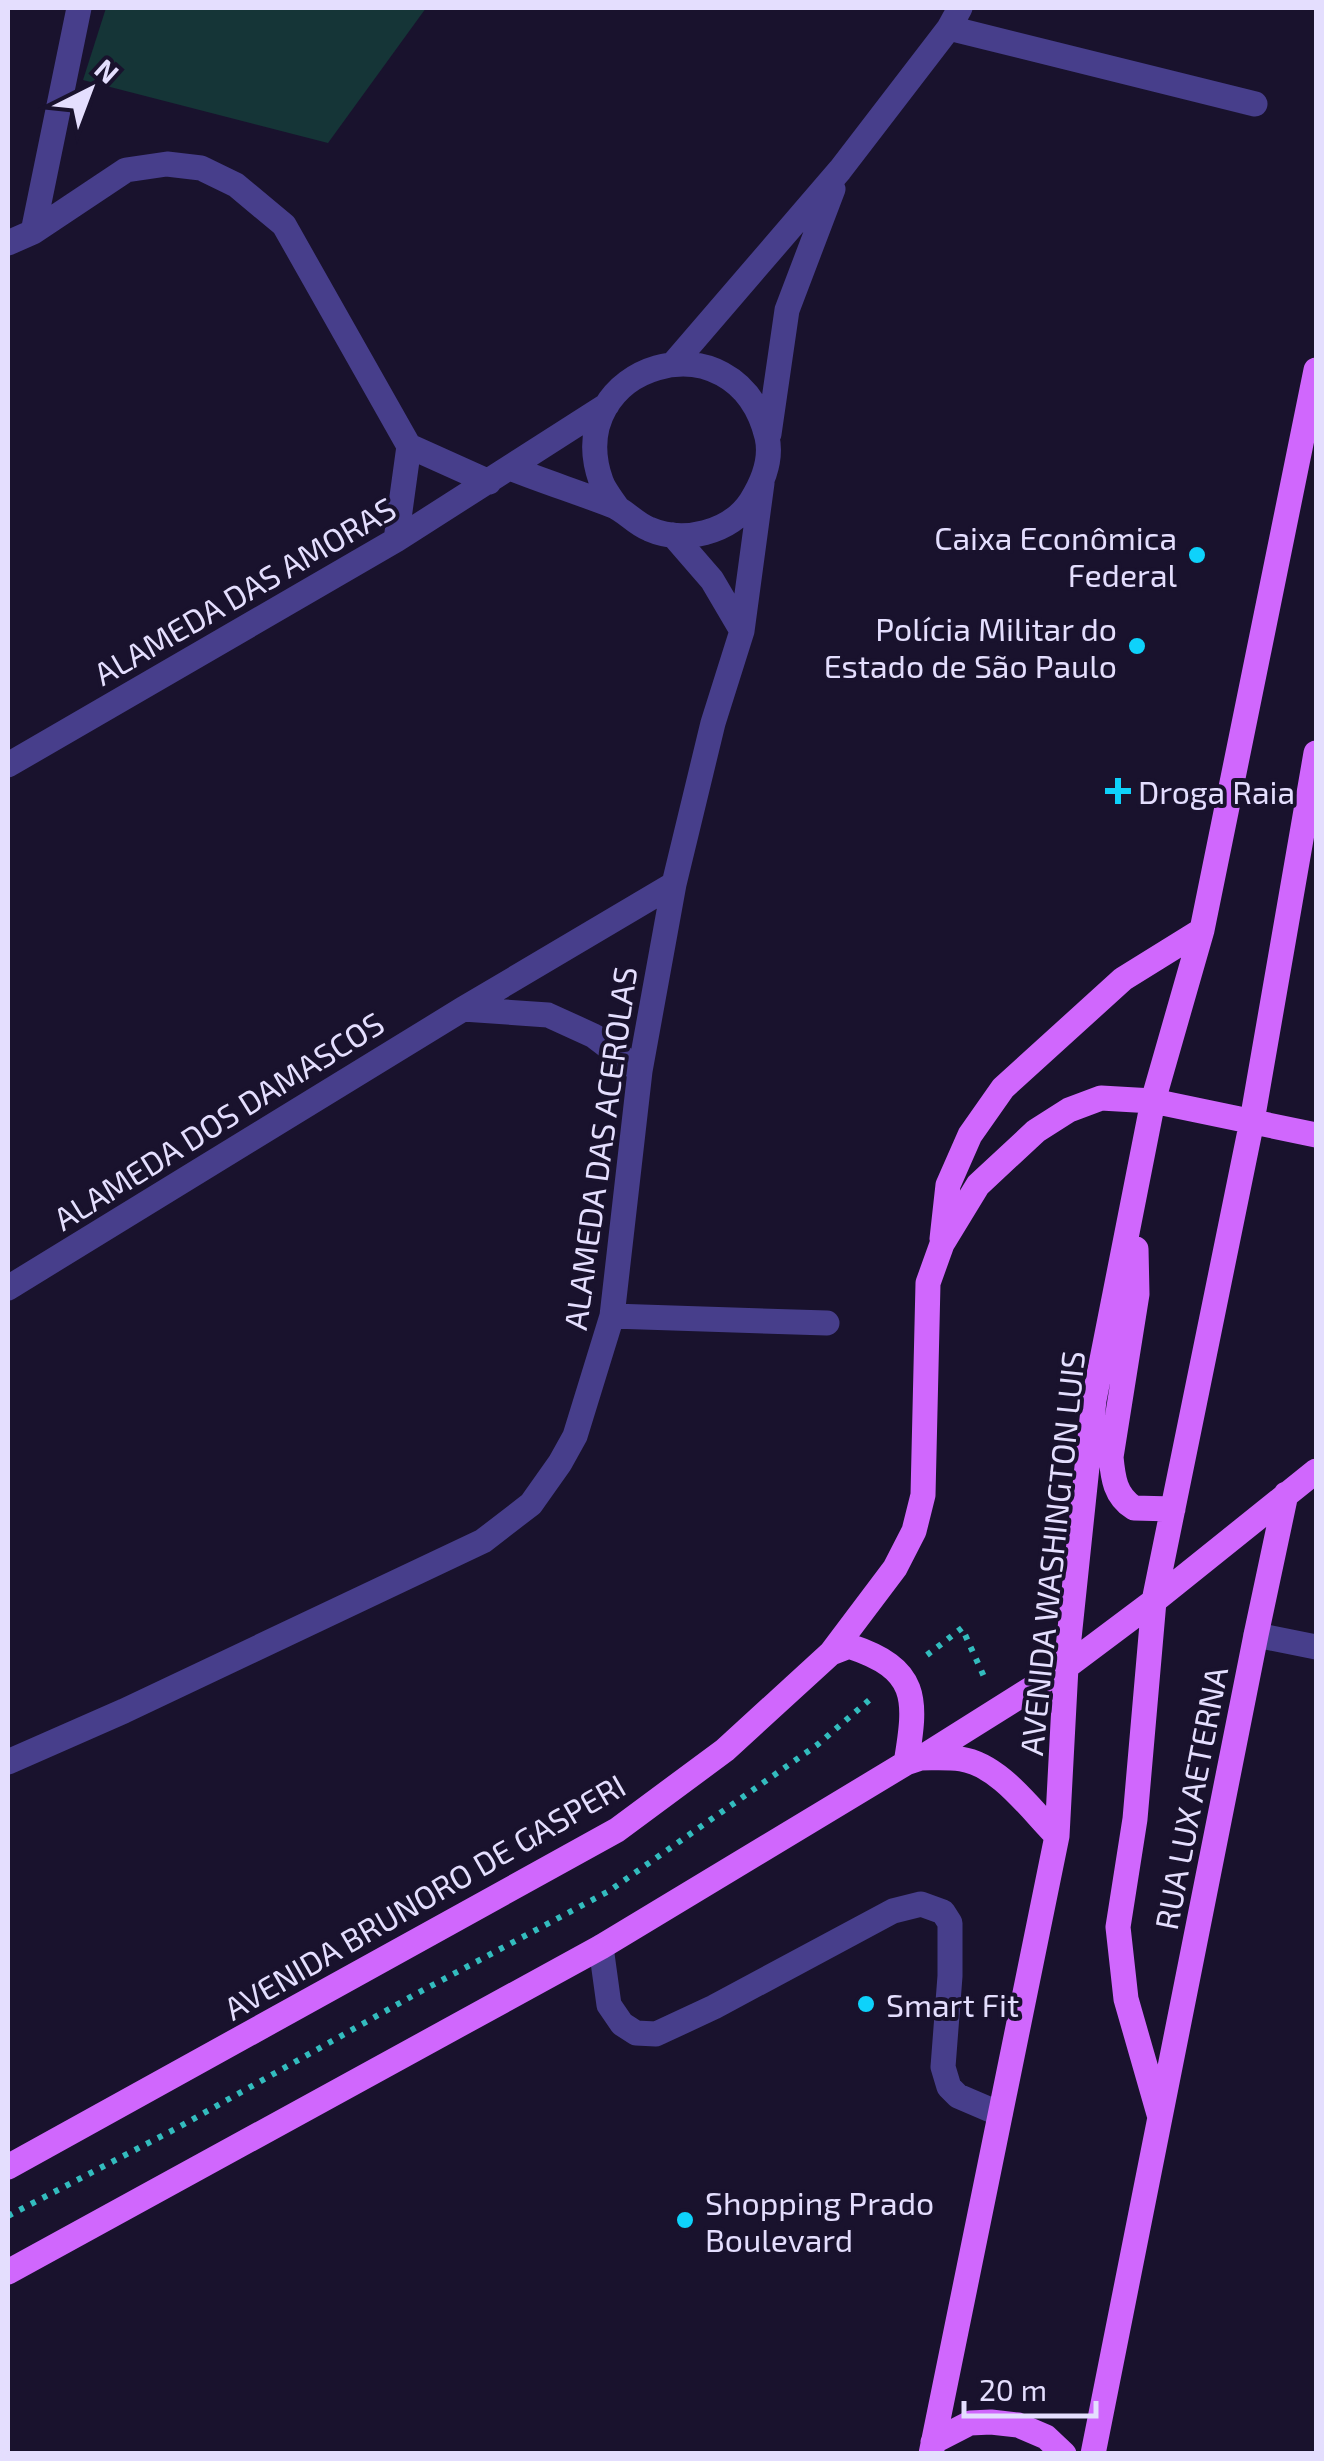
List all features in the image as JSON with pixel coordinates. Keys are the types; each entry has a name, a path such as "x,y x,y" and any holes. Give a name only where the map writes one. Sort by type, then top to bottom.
{"main road":[{"name":"AVENIDA WASHINGTON LUIS","path":"932,2448 1057,1836 1066,1667 1094,1400 1153,1101 1202,930 1316,370"},
{"path":"1093,2454 1159,2114 1126,1999 1118,1927 1135,1819 1154,1601 1252,1121 1316,754"},
{"name":"AVENIDA BRUNORO DE GASPERI","path":"942,1244 948,1185 970,1135 1003,1088 1123,980 1202,930"},
{"name":"AVENIDA BRUNORO DE GASPERI","path":"8,2168 617,1830 725,1750 832,1653 895,1568 914,1531 923,1495 928,1283 942,1244 978,1186 1036,1131 1069,1110 1101,1098 1153,1101 1316,1136"},
{"path":"1135,1200 1137,1294 1111,1457 1113,1480 1119,1495 1134,1508 1173,1509"},
{"path":"8,2272 601,1947 914,1761 1066,1667 1316,1471"},
{"name":"RUA LUX AETERNA","path":"1159,2114 1286,1494"},
{"path":"832,1653 849,1646 889,1663 901,1675 914,1718 914,1761"},
{"path":"914,1761 962,1758 986,1767 1002,1778 1057,1836"},
{"path":"932,2448 970,2424 990,2422 1018,2425 1046,2437 1064,2454"}],"street":[{"path":"33,232 80,8"},
{"path":"674,363 840,170 954,18 1255,104"},
{"path":"8,243 33,232 126,170 167,164 202,168 236,185 284,226 409,446 396,540"},
{"path":"768,441 758,409 737,383 708,367 674,363 648,369 624,383 607,404 597,429 595,457 602,483 616,507 642,526 673,536 700,534 726,524 747,507 762,484 767,462 787,310 840,170"},
{"name":"ALAMEDA DAS AMORAS","path":"8,765 396,540 607,404"},
{"path":"409,446 616,507"},
{"name":"ALAMEDA DAS ACEROLAS","path":"8,1762 483,1540 531,1504 560,1463 575,1436 612,1316 640,1071 674,884 713,723 742,631 762,484"},
{"path":"673,536 712,580 742,631"},
{"name":"ALAMEDA DOS DAMASCOS","path":"8,1288 463,1008 674,884"},
{"path":"463,1008 548,1016 594,1036 640,1071"},
{"path":"612,1316 827,1323"},
{"path":"1256,1635 1316,1647"},
{"path":"601,1947 609,2005 622,2024 636,2033 656,2034 893,1911 921,1904 934,1908 943,1912 950,1923 943,2067 949,2086 958,2096 1000,2114"}],"green space":[{"path":"106,8 426,8 328,143 83,80"}],"place":[{"name":"Caixa Econômica Federal","path":"1197,555"},
{"name":"Polícia Militar do Estado de São Paulo","path":"1137,646"},
{"name":"Droga Raia","path":"1118,791"},
{"name":"Smart Fit","path":"866,2004"},
{"name":"Shopping Prado Boulevard","path":"685,2220"}]}
